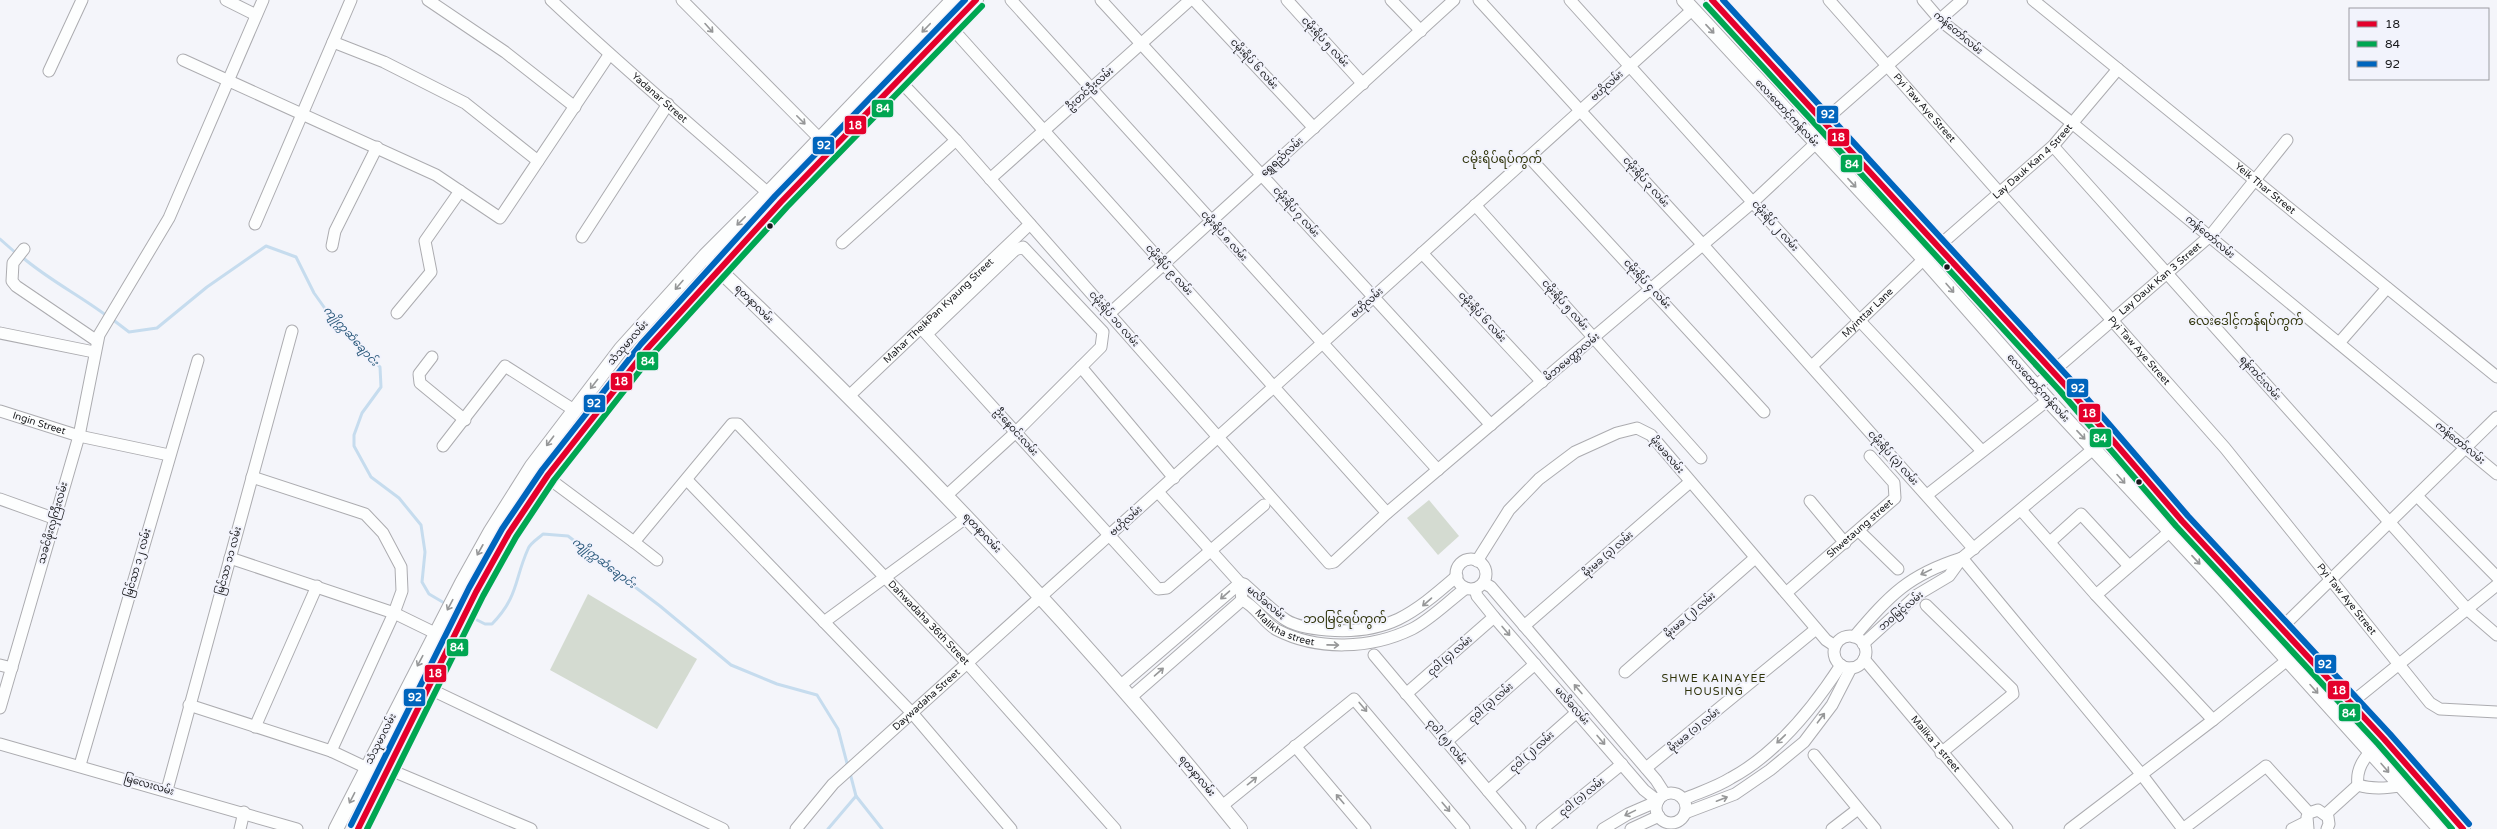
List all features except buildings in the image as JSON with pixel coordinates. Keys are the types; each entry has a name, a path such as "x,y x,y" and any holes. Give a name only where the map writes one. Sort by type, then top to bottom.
{"main road":[{"name":"သံသုမာလမ်း","path":"336,829 462,583 491,531 532,466 621,349 705,256 820,140 953,0"},
{"name":"သံသုမာလမ်း","path":"358,829 454,633 476,592 509,533 548,475 646,349 781,202 976,0"},
{"path":"1688,5 1704,0"},
{"path":"1712,0 2054,373 2182,521 2384,739 2463,829"},
{"name":"လေးထောင့်ကန်လမ်း","path":"1688,5 1924,259 2048,400 2223,588 2440,829"},
{"name":"ရတနာလမ်း","path":"705,256 967,517 1042,597 1120,686 1240,829"},
{"path":"2223,588 2235,578"},
{"path":"2426,813 2438,802"}],"street":[{"path":"49,71 82,0"},
{"path":"226,0 256,15"},
{"name":"သခင်ဖိုးလှကြီးလမ်း","path":"0,708 53,518 78,436 96,343 118,302 169,218 263,0"},
{"path":"255,224 351,0"},
{"path":"428,0 505,52 575,106"},
{"name":"Yadanar Street","path":"551,0 609,55 668,104 768,193"},
{"path":"682,0 820,140"},
{"name":"ငမိုးရိပ် ၈ လမ်း","path":"1011,0 1090,89 1438,470"},
{"name":"ငမိုးရိပ် ၇ လမ်း","path":"1101,0 1491,425"},
{"name":"ဦးတင်ဦးလမ်း","path":"990,178 1190,0"},
{"name":"ငမိုးရိပ် ၆ လမ်း","path":"1194,0 1314,128"},
{"name":"ငမိုးရိပ် ၅ လမ်း","path":"1287,0 1363,84"},
{"path":"1391,0 1421,31"},
{"name":"ရွှေရည်လမ်း","path":"1109,314 1454,0"},
{"name":"ငမိုးရိပ် ၃ လမ်း","path":"1479,0 1581,110 1812,366"},
{"name":"ငမိုးရိပ် ၂ လမ်း","path":"1570,0 1859,320 1982,451"},
{"name":"Pyi Taw Aye Street","path":"1828,0 2225,448 2401,664 2430,702 2440,709 2497,712"},
{"name":"ကန်တော်လမ်း","path":"1923,0 1941,21 2072,123 2497,474"},
{"name":"မိဘမေတ္တာလမ်း","path":"1326,560 1334,562 1387,513 1595,338 1753,202 1827,124 1887,66 1941,21 1962,0"},
{"name":"Yeik Thar Street","path":"2033,0 2497,377"},
{"name":"ဗဟိုလမ်း","path":"1042,597 1581,110 1629,66 1688,5"},
{"name":"ငမိုးရိပ် ၉ လမ်း","path":"950,26 1387,513"},
{"path":"333,42 384,62 465,103 538,161"},
{"path":"183,60 227,81 303,113 436,175 500,218 609,55"},
{"name":"Lay Dauk Kan 4 Street","path":"1924,259 2053,146 2118,69"},
{"name":"ငမိုးရိပ် ၁၀ လမ်း","path":"899,80 990,178 1217,438 1326,560"},
{"path":"582,237 668,104"},
{"path":"842,243 956,140"},
{"name":"Lay Dauk Kan 3 Street","path":"2036,386 2054,373 2210,236 2287,140"},
{"name":"ရန်ကင်းလမ်း","path":"2053,146 2391,522 2468,610 2497,634"},
{"path":"332,246 335,231 377,147"},
{"name":"ငမိုးရိပ် ၄ လမ်း","path":"1529,156 1764,412"},
{"path":"397,313 431,272 425,241 460,191"},
{"name":"ငမိုးရိပ် ၅ လမ်း","path":"1475,205 1701,458"},
{"name":"Mahar TheikPan Kyaung Street","path":"848,397 924,331 1030,224"},
{"path":"924,331 1015,250 1023,247 1104,332 1101,347 1016,432 946,496"},
{"path":"24,249 13,263 12,281 16,286 96,343"},
{"name":"ငမိုးရိပ် ၆ လမ်း","path":"1422,253 1542,382"},
{"name":"Myinttar Lane","path":"1812,366 1924,259"},
{"path":"2339,344 2387,288"},
{"name":"မြင်သာ ၁၁ လမ်း","path":"166,790 292,331"},
{"name":"ဦးနေဝင်းလမ်း","path":"924,331 1154,586 1162,590 1212,552"},
{"path":"0,333 96,343"},
{"path":"432,357 418,374 420,383 465,420"},
{"name":"မြင်သာ ၁၂ လမ်း","path":"80,765 169,455 198,360"},
{"path":"444,446 505,366 574,410"},
{"name":"ငမိုးရိပ် (၃) လမ်း","path":"1812,366 1974,549"},
{"path":"1081,367 1174,478"},
{"path":"1926,495 2048,400"},
{"name":"Ingin Street","path":"0,412 78,436 169,455"},
{"path":"2269,640 2333,580 2497,417"},
{"name":"Dahwadaha 36th Street","path":"687,480 732,424 736,423 885,576 968,664 1115,829"},
{"name":"မိုးမခလမ်း","path":"1477,561 1509,510 1539,479 1575,452 1617,433 1637,428 1651,435 1816,629 1826,640 1836,646"},
{"path":"2109,436 2095,450 1962,558 2142,775 2183,829 2266,766 2308,821"},
{"name":"Shwetaung street","path":"1786,593 1859,531 1895,498 1894,482 1870,456"},
{"path":"532,466 548,475 657,560"},
{"path":"252,477 365,514 383,533 401,567 402,591 394,613 330,750"},
{"path":"634,542 687,480 914,714 1011,829"},
{"name":"မိုးမခ (၃) လမ်း","path":"1524,626 1690,482"},
{"path":"1130,698 1242,600 1240,584 1158,492"},
{"path":"2417,496 2497,576"},
{"path":"0,499 53,518"},
{"path":"1810,500 1844,543"},
{"path":"1212,552 1264,505"},
{"path":"2021,510 2096,595 2213,720"},
{"path":"2050,542 2081,514 2129,566"},
{"path":"824,622 967,517"},
{"path":"2096,595 2182,521"},
{"path":"1859,531 1898,569"},
{"path":"230,558 317,586 437,630"},
{"name":"မိုးမခ (၂) လမ်း","path":"1625,672 1755,558"},
{"name":"ဘ၀မြင့်လမ်း","path":"1858,641 1917,595 1949,576 1962,558"},
{"name":"ဘ၀မြင့်လမ်း","path":"1858,641 1883,604 1911,579 1940,565 1962,558"},
{"path":"1469,560 1477,561 1485,568 1486,578 1475,587 1458,581 1457,576 1461,564 1469,560"},
{"name":"မလိခလမ်း","path":"1120,686 1240,584 1244,584 1287,621 1316,629 1344,631 1368,630 1393,622 1421,608 1457,576"},
{"path":"2351,703 2468,610 2497,585"},
{"path":"254,727 317,586"},
{"name":"မလိခလမ်း","path":"1475,587 1491,587 1646,768 1662,797 1644,790 1494,617 1477,596 1475,587"},
{"name":"Malikha street","path":"1242,600 1275,629 1298,639 1327,645 1357,644 1387,638 1414,628 1475,587"},
{"name":"Daywadaha Street","path":"796,829 833,784 914,714 1042,597"},
{"path":"1926,605 2012,689 2013,694 1941,753"},
{"name":"ငုဝါ (၄) လမ်း","path":"1406,694 1494,617"},
{"name":"မိုးမခ (၁) လမ်း","path":"1646,768 1816,629"},
{"path":"1684,799 1732,778 1761,758 1793,726 1846,667 1861,664 1866,650 1858,641 1843,638 1836,646 1835,656 1846,667"},
{"path":"2070,829 2213,720 2301,649"},
{"name":"ငုဝါ (၅) လမ်း","path":"1374,655 1520,829"},
{"name":"Malika 1 street","path":"1864,659 1941,753 2007,829"},
{"name":"ငုဝါ (၃) လမ်း","path":"1446,742 1535,664"},
{"path":"0,665 12,668"},
{"path":"1662,797 1656,809 1659,816 1665,822 1682,821 1735,794 1770,770 1804,742 1832,705 1846,667"},
{"path":"411,680 723,829"},
{"path":"1222,806 1354,698 1464,829"},
{"path":"189,705 330,750 367,767 531,829"},
{"name":"ငုဝါ (၂) လမ်း","path":"1488,791 1576,712"},
{"path":"2358,785 2356,776 2359,767 2370,751 2384,739"},
{"name":"မြလေးလမ်း","path":"0,744 80,765 244,812 296,829"},
{"path":"1295,746 1365,829"},
{"path":"1814,755 1875,829"},
{"name":"ငုဝါ (၁) လမ်း","path":"1542,829 1622,764"},
{"path":"2358,785 2367,788 2400,786 2420,780"},
{"path":"2326,814 2358,785"},
{"path":"1603,829 1628,814 1662,797 1676,793 1684,799"},
{"path":"1682,821 1684,799"},
{"path":"1832,829 1858,809"},
{"path":"2292,829 2308,821 2318,810 2326,814 2329,820 2327,829"},
{"path":"240,829 244,812"},
{"path":"1631,829 1659,816"}],"shaded area":[{"path":"1429,500 1459,536 1438,555 1407,518"},
{"path":"588,594 697,659 657,729 550,670"}],"waterway":[{"name":"ကျိုက္ကဆံချောင်း","path":"0,239 17,254"},
{"name":"ကျိုက္ကဆံချောင်း","path":"112,319 129,332 157,328 207,287 266,246 296,257 314,293 331,317 380,367 381,387 362,413 354,435 354,446 371,477 399,498 421,525 425,552 422,582 429,594 446,604"},
{"name":"ကျိုက္ကဆံချောင်း","path":"22,257 107,316"},
{"name":"ကျိုက္ကဆံချောင်း","path":"469,616 485,624 492,624 501,614 512,596 528,549 531,545 543,534 568,536 660,606 731,665 777,684 817,695 838,729 848,767"},
{"name":"ကျိုက္ကဆံချောင်း","path":"850,773 856,796 882,829"},
{"path":"828,829 856,796"}],"transit line":[{"name":"92","path":"351,825 469,588 502,529 542,470 641,344 775,196 965,0"},
{"name":"18","path":"358,829 476,592 509,533 548,475 647,349 781,202 976,0"},
{"name":"18","path":"1712,0 2066,386 2182,521 2384,739 2463,829"},
{"name":"92","path":"1723,0 2072,381 2188,516 2390,734 2469,824"},
{"name":"84","path":"1706,5 2060,391 2176,526 2378,744 2452,829"},
{"name":"84","path":"367,829 483,596 516,537 554,480 653,354 787,207 982,6"}],"district":[{"name":"ငမိုးရိပ်ရပ်ကွက်","path":"1502,159"},
{"name":"လေးဒေါင့်ကန်ရပ်ကွက်","path":"2246,321"},
{"name":"ဘဝမြင့်ရပ်ကွက်","path":"1345,619"},
{"name":"SHWE KAINAYEE HOUSING","path":"1714,684"}]}
